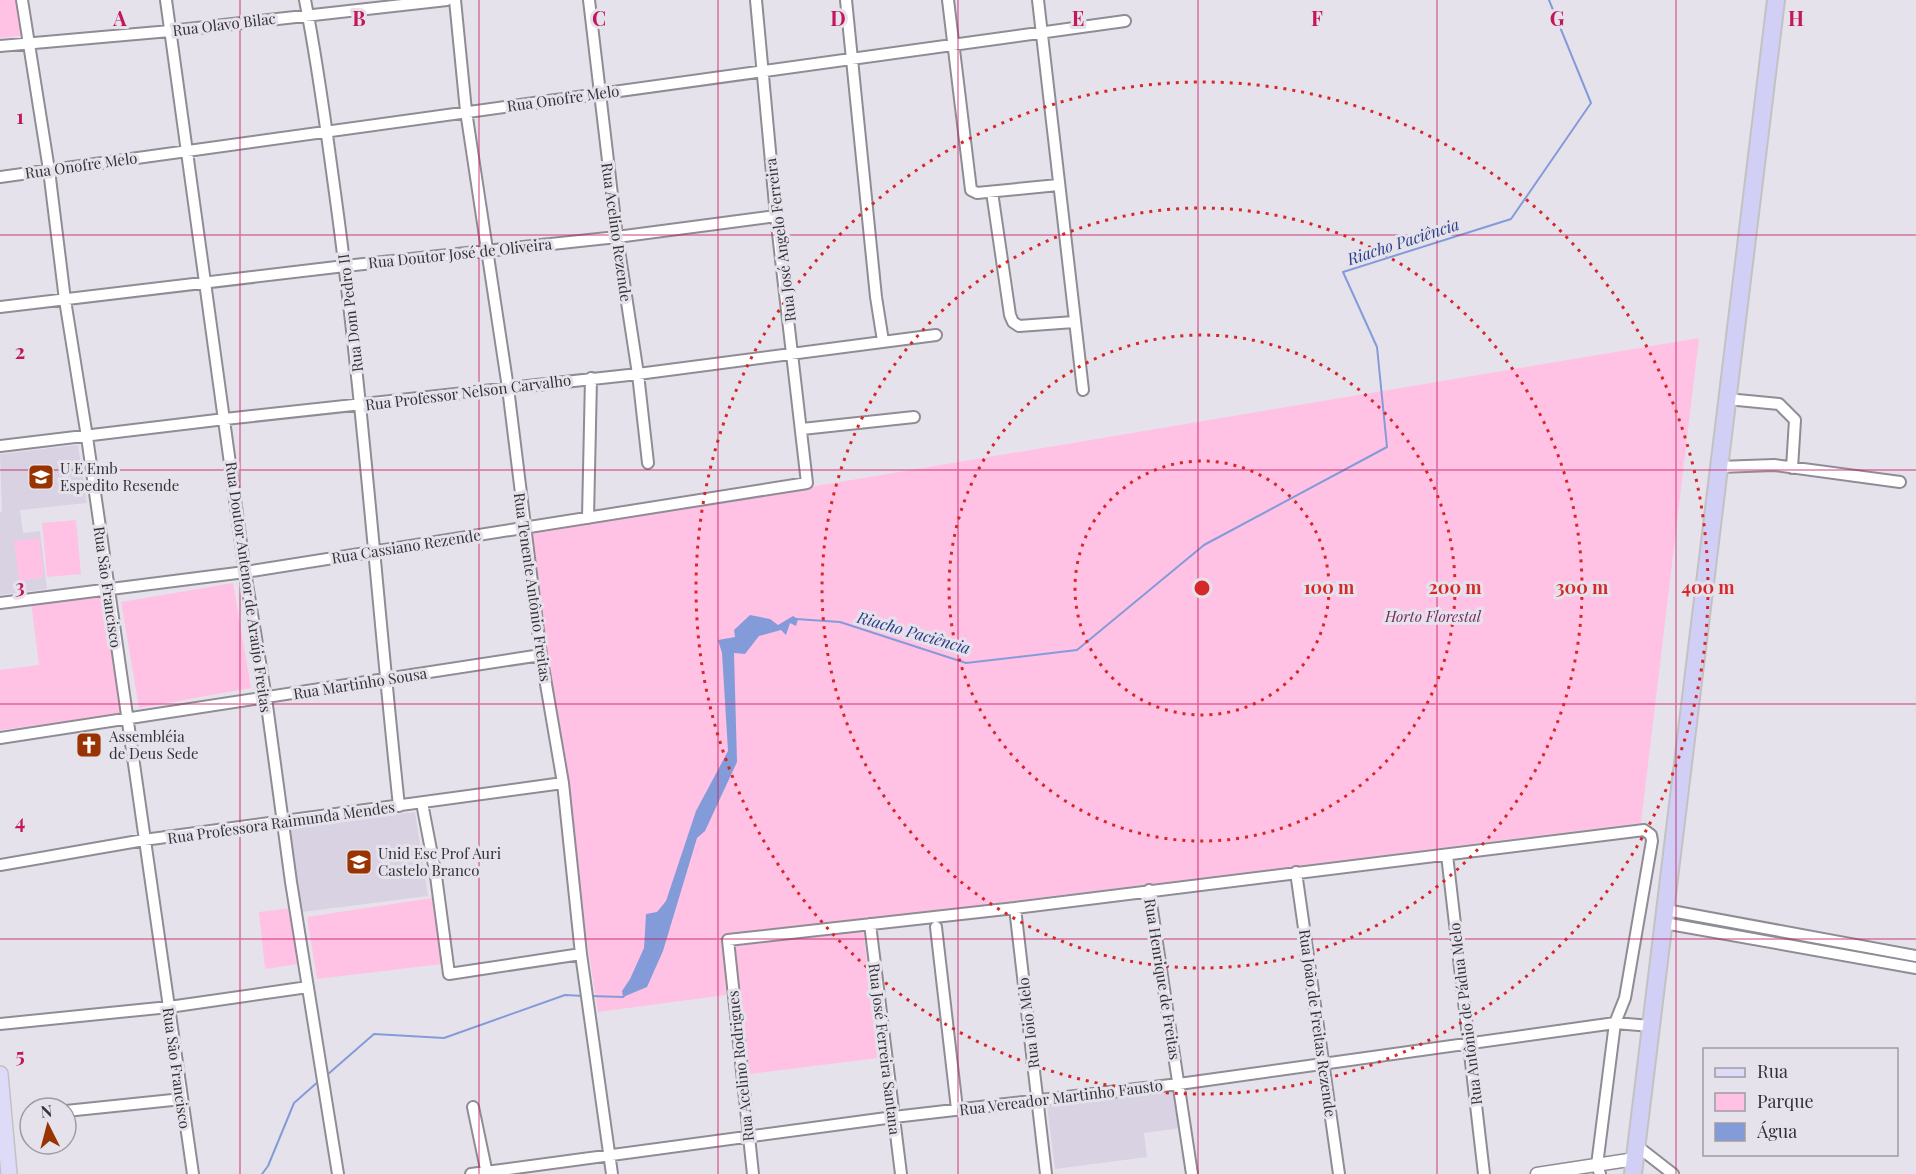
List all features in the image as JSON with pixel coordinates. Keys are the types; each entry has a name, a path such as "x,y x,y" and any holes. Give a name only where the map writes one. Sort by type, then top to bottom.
{"highway":[{"path":"1635,1160 1776,0"}],"main road":[{"path":"0,1074 9,1174"}],"street":[{"name":"Rua São Francisco","path":"22,0 49,170 65,300 87,436 193,1174"},
{"name":"Rua Doutor Antenor de Araújo Freitas","path":"166,0 245,572 338,1174"},
{"name":"Rua Dom Pedro II","path":"305,0 327,131 345,266 361,404 373,551 399,806"},
{"name":"Rua Olavo Bilac","path":"0,46 170,31 447,0"},
{"name":"Rua Tenente Antônio Freitas","path":"455,0 466,111 508,388 542,655 563,783 581,954 612,1174"},
{"name":"Rua Acelino Rezende","path":"589,0 616,237 638,374 648,463"},
{"name":"Rua José Angelo Ferreira","path":"756,0 776,216 807,479"},
{"path":"846,0 875,285 883,341"},
{"path":"948,0 970,186 975,193 1058,185"},
{"path":"1038,0 1083,390"},
{"name":"Rua Onofre Melo","path":"0,177 1125,21"},
{"path":"992,192 1011,319 1019,326 1074,322"},
{"name":"Rua Doutor José de Oliveira","path":"0,307 616,237 776,216"},
{"name":"Rua Professor Nelson Carvalho","path":"0,446 638,374 936,335"},
{"path":"588,518 591,378"},
{"path":"1727,399 1779,404 1796,420 1792,468"},
{"path":"802,429 914,417"},
{"path":"1719,467 1767,465 1900,482"},
{"name":"Rua Cassiano Rezende","path":"0,603 245,572 803,485 807,483 807,479"},
{"name":"Rua Martinho Sousa","path":"0,738 542,655"},
{"name":"Rua Professora Raimunda Mendes","path":"0,865 144,840 563,783"},
{"path":"422,803 436,876 449,974 581,954"},
{"path":"870,924 1644,830 1649,832 1651,844 1625,999 1615,1023 1599,1170"},
{"name":"Rua Antônio de Pádua Melo","path":"1447,855 1484,1174"},
{"name":"Rua João de Freitas Rezende","path":"1296,872 1339,1174"},
{"name":"Rua Henrique de Freitas","path":"1149,890 1192,1174"},
{"name":"Rua Ioio Melo","path":"1015,908 1046,1174"},
{"path":"1665,916 1916,956"},
{"path":"1665,916 1916,968"},
{"name":"Rua Acelino Rodrigues","path":"753,1174 747,1136 728,940 870,924"},
{"name":"Rua José Ferreira Santana","path":"870,924 901,1174"},
{"path":"936,927 957,1109"},
{"path":"0,1024 169,1006 308,987"},
{"name":"Rua Vereador Martinho Fausto","path":"471,1174 894,1117 1179,1084 1615,1023 1651,1026"},
{"path":"78,1110 182,1099"},
{"path":"473,1107 487,1173"},
{"path":"1537,1174 1599,1170 1635,1160 1673,1174"}],"shaded area":[{"name":"U E Emb Espedito Resende","path":"78,445 87,503 20,510 23,533 40,531 47,589 0,595 0,512 2,512 0,454"},
{"name":"Unid Esc Prof Auri Castelo Branco","path":"415,812 428,896 302,912 290,827"},
{"path":"1176,1089 1181,1128 1144,1133 1147,1157 1055,1169 1047,1106"}],"green space":[{"path":"0,0 16,0 21,36 0,38"},
{"name":"Horto Florestal","path":"1699,338 1641,823 862,920 878,1058 741,1075 730,935 723,936 726,995 598,1012 563,785 529,534"},
{"path":"76,520 81,574 47,577 42,523"},
{"path":"39,538 44,577 19,581 14,541"},
{"path":"233,583 251,688 139,708 121,602"},
{"path":"111,592 126,714 0,730 0,670 39,665 31,602"},
{"path":"432,898 442,964 317,979 307,917"},
{"path":"291,908 299,964 265,969 259,912"}],"water":[{"path":"750,615 770,619 778,625 793,616 798,619 796,626 790,623 786,635 781,630 759,636 745,654 734,653 737,762 705,831 697,838 663,951 647,987 623,997 622,991 644,948 646,914 657,912 666,901 696,811 728,751 722,653 718,640 735,637 734,630"}],"waterway":[{"name":"Riacho Paciência","path":"796,619 840,622 966,663 1077,650 1204,545 1387,447 1377,347 1343,272 1511,219 1591,103 1549,0"},
{"name":"Riacho Paciência","path":"327,1075 374,1034 444,1038 565,995 584,996"},
{"name":"Riacho Paciência","path":"590,996 623,997 625,995"},
{"name":"Riacho Paciência","path":"262,1174 268,1166 294,1103 320,1080"}],"place":[{"name":"U E Emb Espedito Resende","path":"41,477"},
{"name":"Assembléia de Deus Sede","path":"89,745"},
{"name":"Unid Esc Prof Auri Castelo Branco","path":"359,862"}]}
